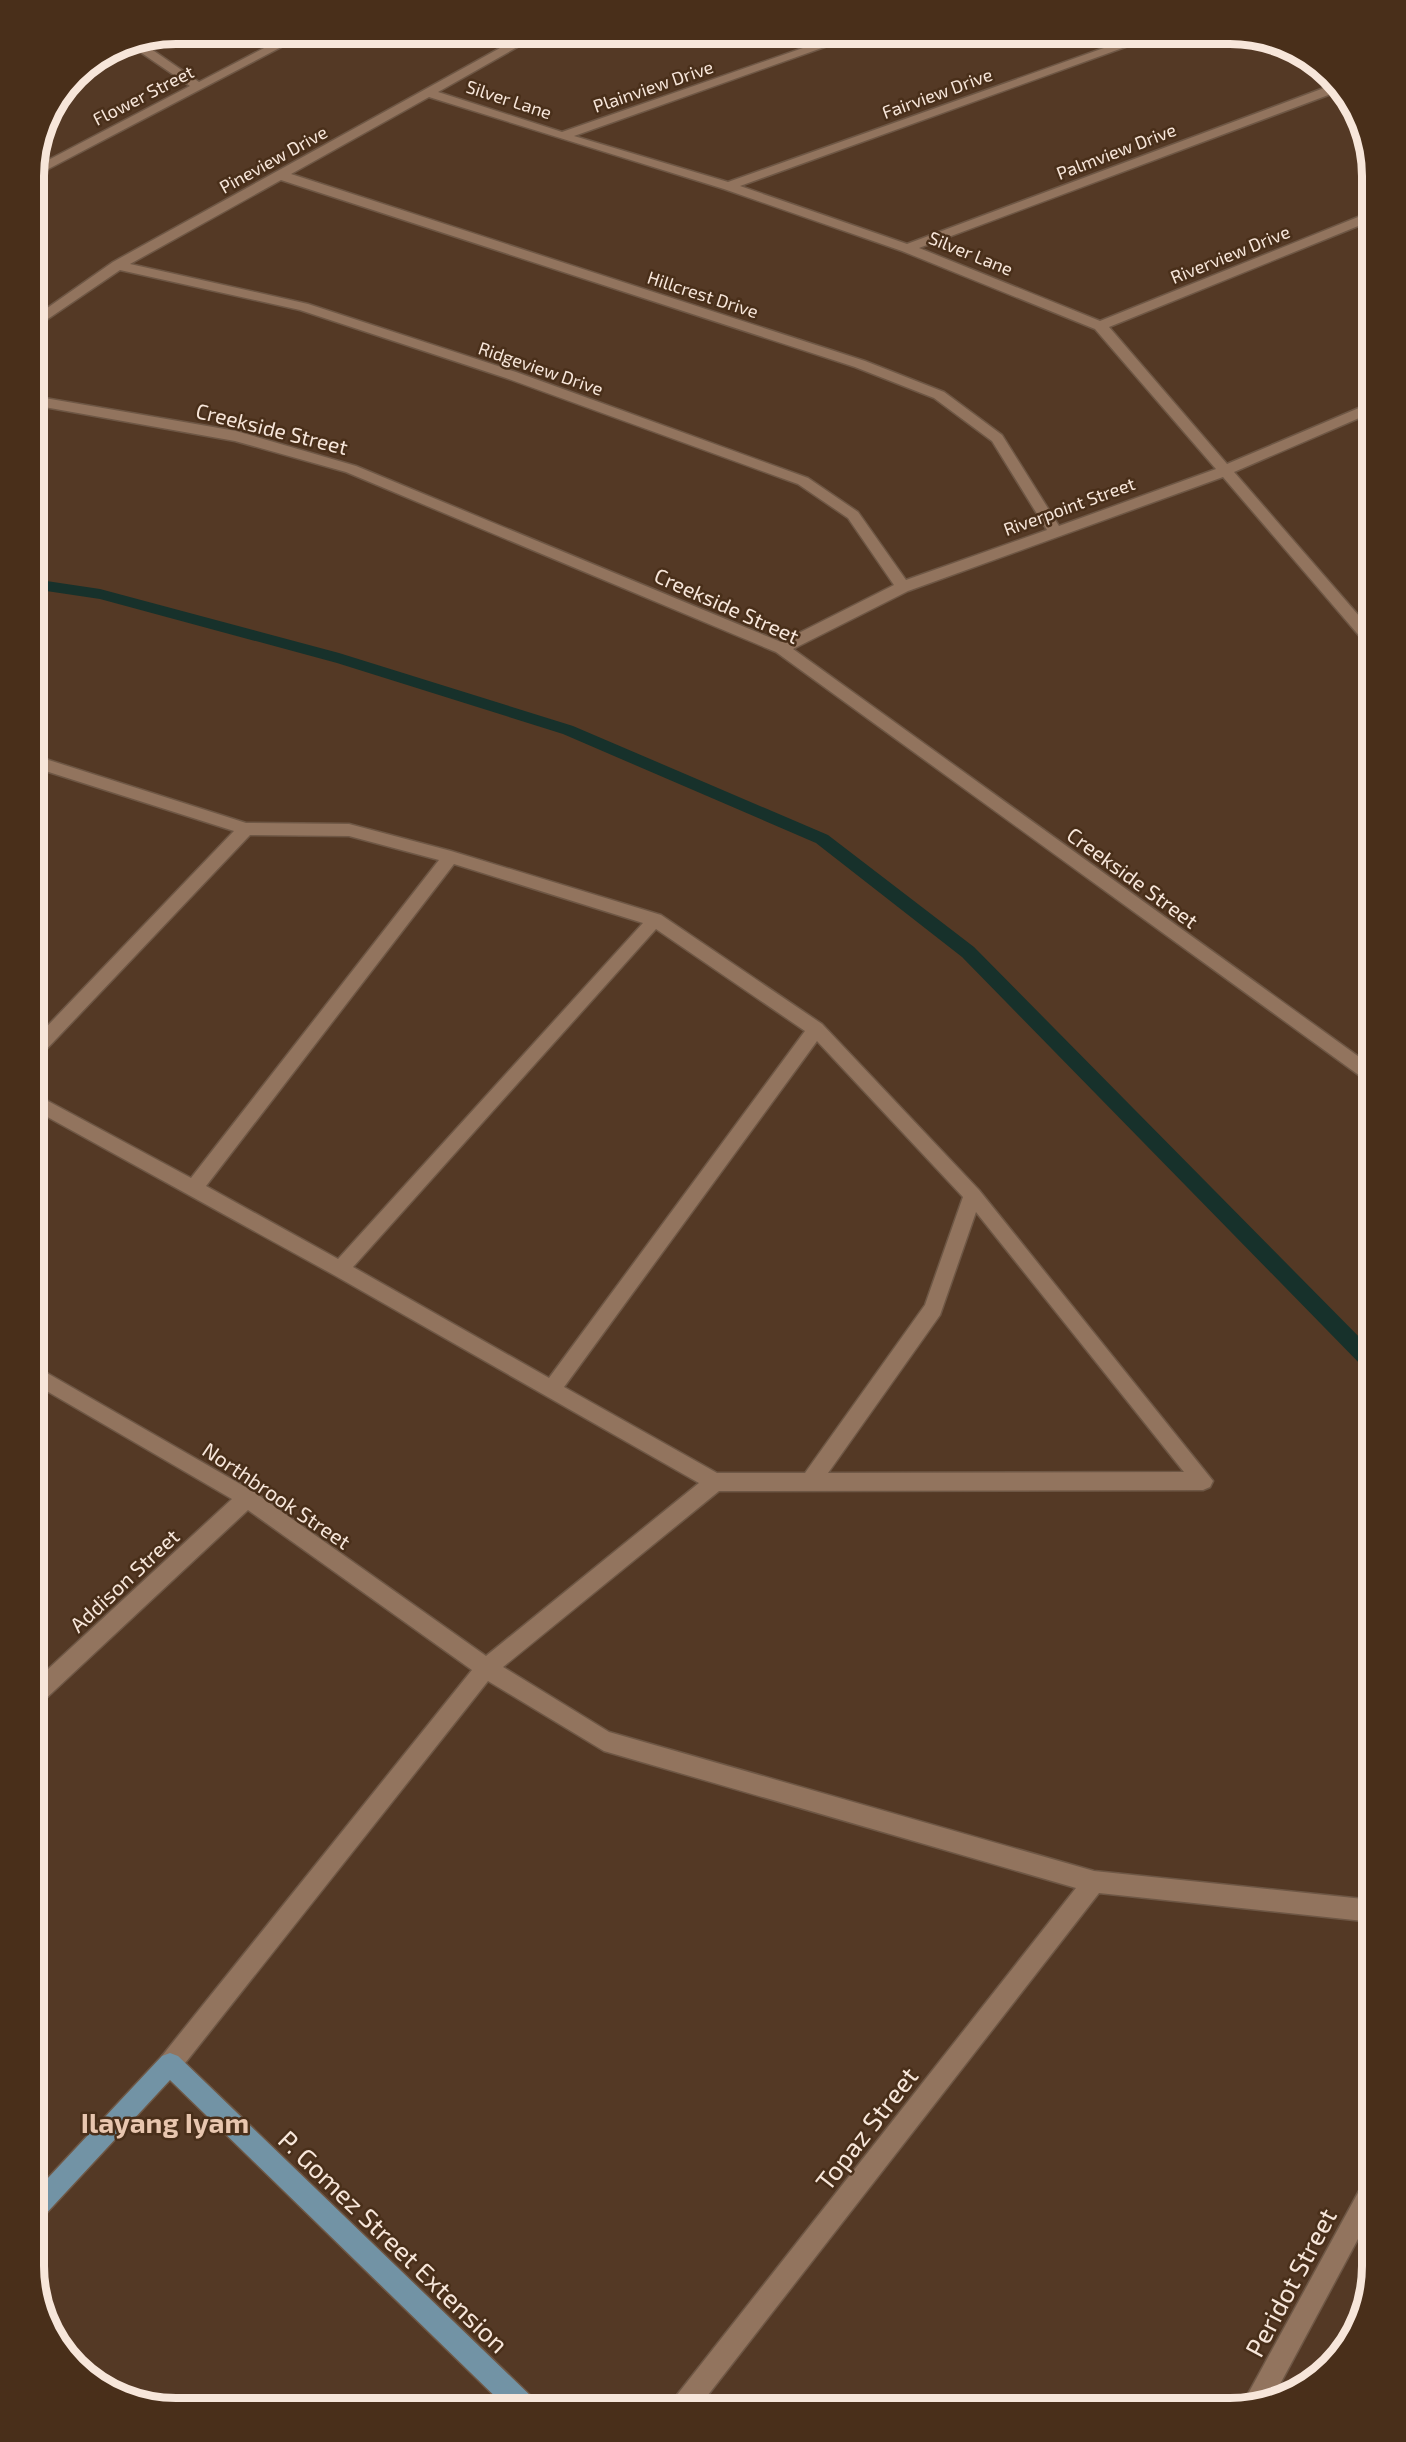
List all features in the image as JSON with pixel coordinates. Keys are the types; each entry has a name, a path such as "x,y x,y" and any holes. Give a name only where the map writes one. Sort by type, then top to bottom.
{"main road":[{"path":"44,2199 170,2064"},
{"name":"P. Gomez Street Extension","path":"170,2064 515,2398"}],"street":[{"name":"Flower Street","path":"44,167 281,44"},
{"name":"Pineview Drive","path":"44,317 118,265 516,44"},
{"name":"Plainview Drive","path":"562,136 826,44"},
{"name":"Fairview Drive","path":"728,186 1127,44"},
{"path":"141,48 199,87"},
{"name":"Palmview Drive","path":"907,248 1331,89"},
{"name":"Silver Lane","path":"428,93 728,186 907,248 1100,326 1363,630"},
{"name":"Hillcrest Drive","path":"280,175 860,364 939,395 997,438 1055,531"},
{"name":"Riverview Drive","path":"1100,326 1363,219"},
{"name":"Ridgeview Drive","path":"118,265 303,307 511,375 803,481 853,515 903,587"},
{"name":"Creekside Street","path":"44,402 236,436 351,470 781,648 1363,1069"},
{"name":"Riverpoint Street","path":"781,648 903,587 1225,471 1363,411"},
{"path":"44,765 246,829 349,830 451,857 654,920 816,1029 973,1195 1203,1481 715,1482 340,1269 44,1106"},
{"path":"44,1040 246,829"},
{"path":"194,1188 451,857"},
{"path":"340,1269 654,920"},
{"path":"552,1388 816,1029"},
{"path":"810,1482 933,1309 973,1195"},
{"name":"Northbrook Street","path":"44,1380 247,1498 486,1668 604,1741 1094,1882 1363,1910"},
{"path":"170,2064 486,1668 715,1482"},
{"name":"Addison Street","path":"44,1687 247,1498"},
{"name":"Topaz Street","path":"691,2398 1094,1882"},
{"name":"Peridot Street","path":"1262,2395 1363,2207"}],"waterway":[{"path":"44,586 100,594 339,658 568,730 822,839 968,952 1363,1354"}],"district":[{"name":"Ilayang Iyam","path":"165,2122"}]}
